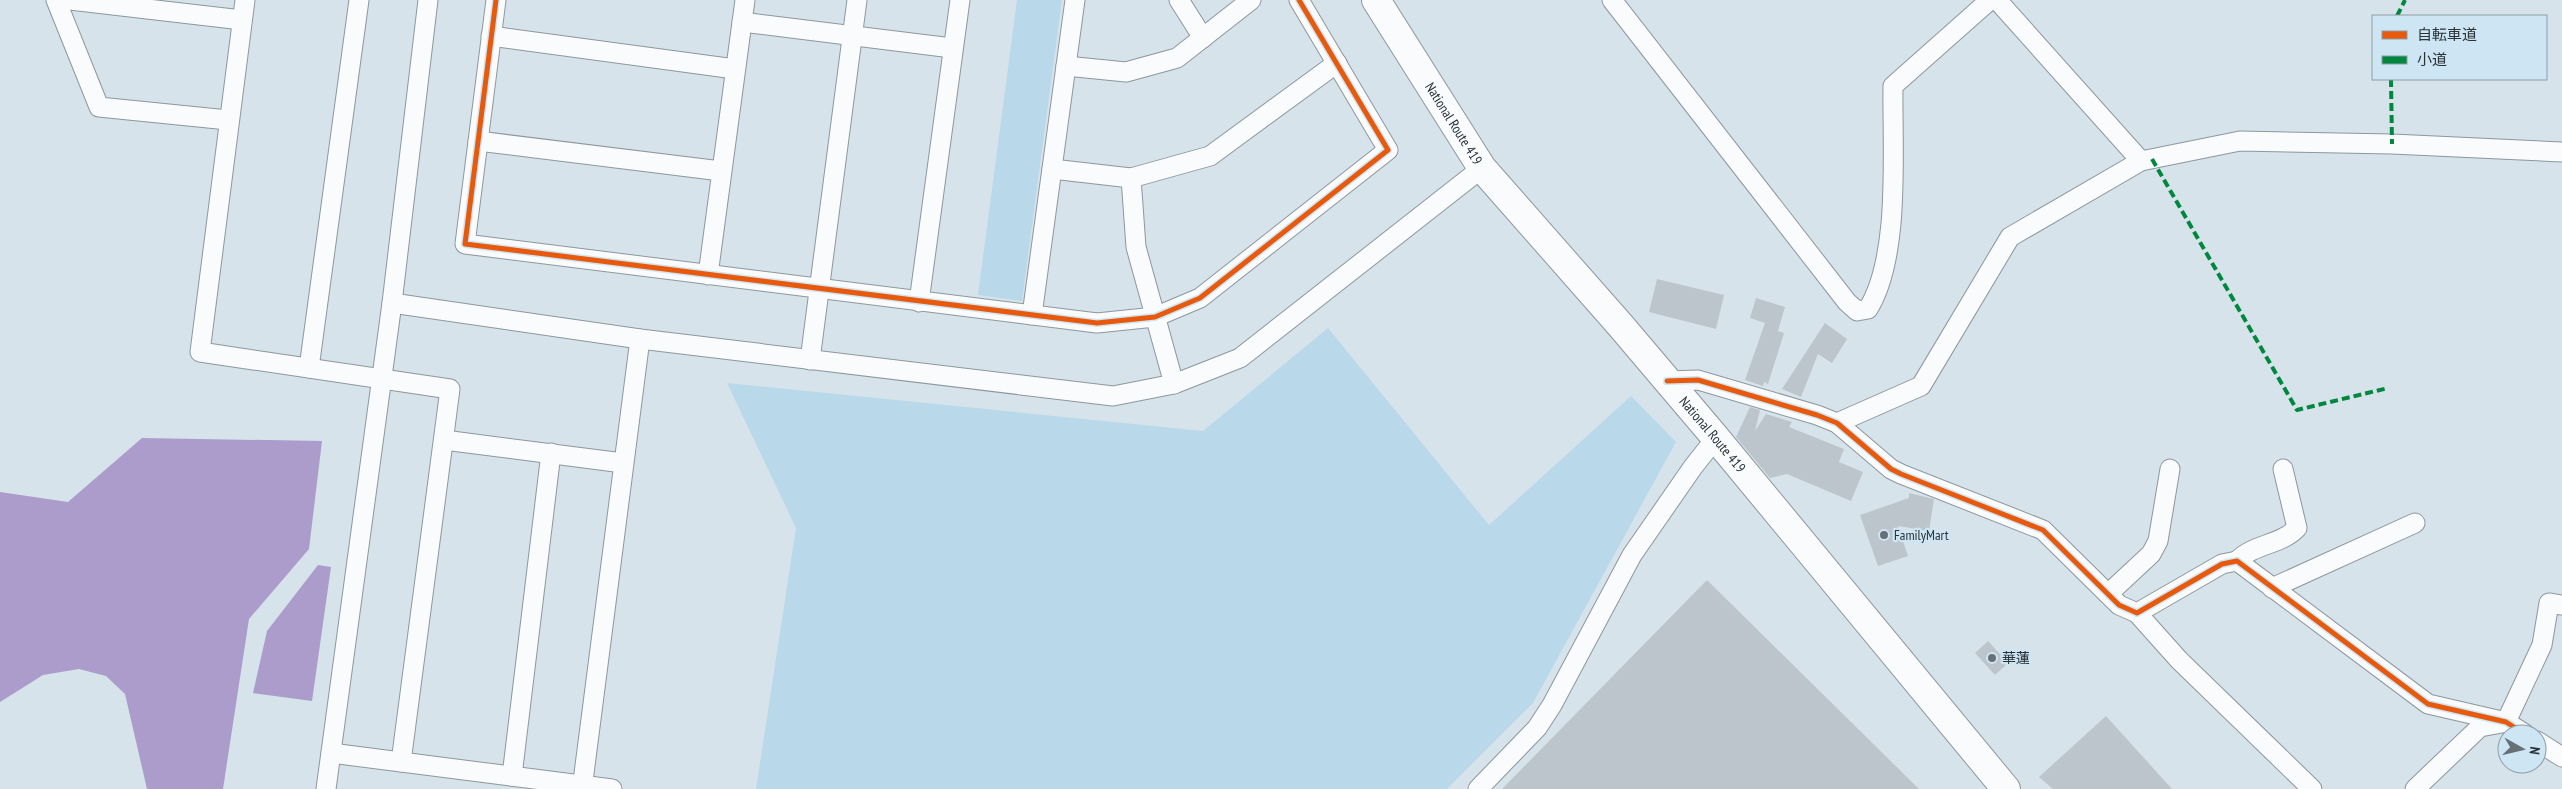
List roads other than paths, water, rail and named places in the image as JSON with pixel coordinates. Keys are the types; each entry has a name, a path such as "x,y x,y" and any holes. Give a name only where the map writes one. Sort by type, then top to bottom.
{"highway":[{"name":"National Route 419","path":"1376,0 1482,168 1716,438 2006,789"}],"street":[{"path":"56,0 100,107 228,120"},
{"path":"70,0 242,20"},
{"path":"245,0 228,120 200,352 450,389 401,762"},
{"path":"309,368 359,0"},
{"path":"326,789 392,303 428,0"},
{"path":"496,0 465,244 1097,323 1155,317 1200,298 1388,150 1299,0"},
{"path":"708,275 745,0"},
{"path":"810,360 857,0"},
{"path":"919,302 960,0"},
{"path":"1032,315 1075,0"},
{"path":"1178,0 1203,38"},
{"path":"1066,66 1126,72 1177,58 1251,0"},
{"path":"1612,0 1847,302 1857,311 1868,310 1873,301 1887,259 1891,201 1893,86 1990,0"},
{"path":"1997,0 2141,161"},
{"path":"742,22 952,48"},
{"path":"491,36 735,68"},
{"path":"1052,169 1131,178 1210,156 1337,63"},
{"path":"478,141 722,172"},
{"path":"1837,423 1921,386 2010,237 2141,161 2240,141 2392,144 2562,152"},
{"path":"392,303 640,339 1113,396 1174,384 1240,358 1482,168"},
{"path":"1131,178 1136,247 1174,384"},
{"path":"582,787 640,339"},
{"path":"1667,381 1698,380 1817,415 1837,423 1891,469 1965,501 2034,524 2043,530 2119,605 2137,613 2180,660 2312,789"},
{"path":"1478,789 1537,728 1552,705 1632,555 1693,467 1716,438"},
{"path":"444,440 623,463"},
{"path":"512,776 551,453"},
{"path":"2108,594 2150,554 2158,542 2170,468"},
{"path":"2137,613 2222,564 2236,561 2244,553 2291,534 2297,528 2283,469"},
{"path":"2272,588 2415,523"},
{"path":"2236,561 2428,704 2509,724"},
{"path":"2506,722 2542,645 2549,603 2562,604"},
{"path":"2415,789 2480,727 2506,722"},
{"path":"2547,747 2562,757"},
{"path":"331,753 512,776 582,787 612,789"}],"place":[{"name":"FamilyMart","path":"1884,535"},
{"name":"華蓮","path":"1992,658"}]}
